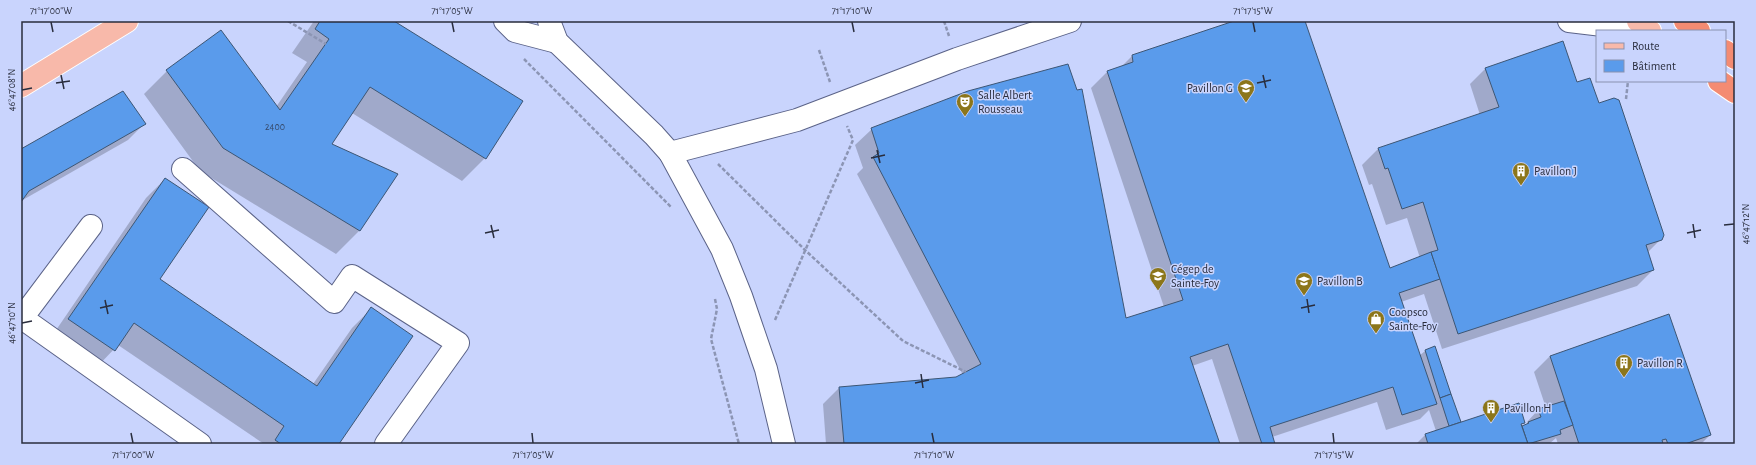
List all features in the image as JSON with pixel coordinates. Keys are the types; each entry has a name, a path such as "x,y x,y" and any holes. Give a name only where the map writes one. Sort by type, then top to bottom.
{"highway":[{"path":"1685,21 1698,30"},
{"path":"1726,52 1735,58"},
{"path":"1720,82 1735,92"}],"main road":[{"path":"21,86 127,21"},
{"path":"1638,21 1649,30"}],"lane":[{"path":"505,21 515,31 557,42"},
{"path":"548,21 557,42 654,135 670,153 722,250 752,328 766,369 779,443"},
{"path":"670,153 797,120 957,59 1070,21"},
{"path":"1569,21 1611,26 1623,30"},
{"path":"184,169 334,302 352,276 458,343 386,444"},
{"path":"91,226 22,318 200,444"}],"path":[{"path":"288,21 326,44"},
{"path":"752,328 775,320 853,140 838,105 819,50"},
{"path":"523,58 674,211"},
{"path":"1626,99 1628,82"},
{"path":"699,146 805,250 903,341 966,372"},
{"path":"715,297 717,309 711,339 739,444"}],"building":[{"path":"320,21 394,21 523,101 486,159 370,87 332,144 398,174 360,231 223,148 166,70 221,30 280,110 329,39 315,29"},
{"path":"1234,21 1305,21 1390,268 1431,252 1440,279 1399,293 1437,404 1402,415 1393,387 1270,427 1275,444 1262,444 1228,344 1190,357 1220,444 844,444 839,387 956,377 981,364 873,157 879,153 871,128 968,91 1068,64 1077,90 1082,89 1126,318 1183,300 1107,71 1133,62 1132,55"},
{"name":"Pavillon J","path":"1563,41 1577,82 1590,78 1599,103 1614,98 1619,100 1664,235 1662,240 1646,245 1654,270 1458,334 1431,252 1438,250 1423,202 1402,209 1388,168 1385,169 1378,148 1499,107 1485,68"},
{"path":"123,91 146,124 29,191 21,202 21,149"},
{"path":"165,178 209,207 160,279 317,386 371,307 413,336 339,444 281,444 275,440 284,426 134,323 115,351 68,319"},
{"name":"Pavillon R","path":"1669,314 1711,435 1685,444 1668,444 1666,439 1662,440 1663,444 1579,444 1550,356"},
{"path":"1435,346 1451,394 1440,398 1425,350"},
{"path":"1451,394 1461,422 1449,426 1440,398"},
{"path":"1564,401 1573,425 1560,430 1561,434 1528,444 1522,426 1541,417 1538,409"},
{"name":"Pavillon H","path":"1519,403 1525,423 1521,424 1528,444 1428,444 1425,434"}],"place":[{"name":"Pavillon G","path":"1246,103"},
{"name":"Salle Albert Rousseau","path":"965,117"},
{"name":"Pavillon J","path":"1521,186"},
{"name":"Cégep de Sainte-Foy","path":"1158,291"},
{"name":"Pavillon B","path":"1304,296"},
{"name":"Coopsco Sainte-Foy","path":"1376,334"},
{"name":"Pavillon R","path":"1624,378"},
{"name":"Pavillon H","path":"1491,423"}]}
